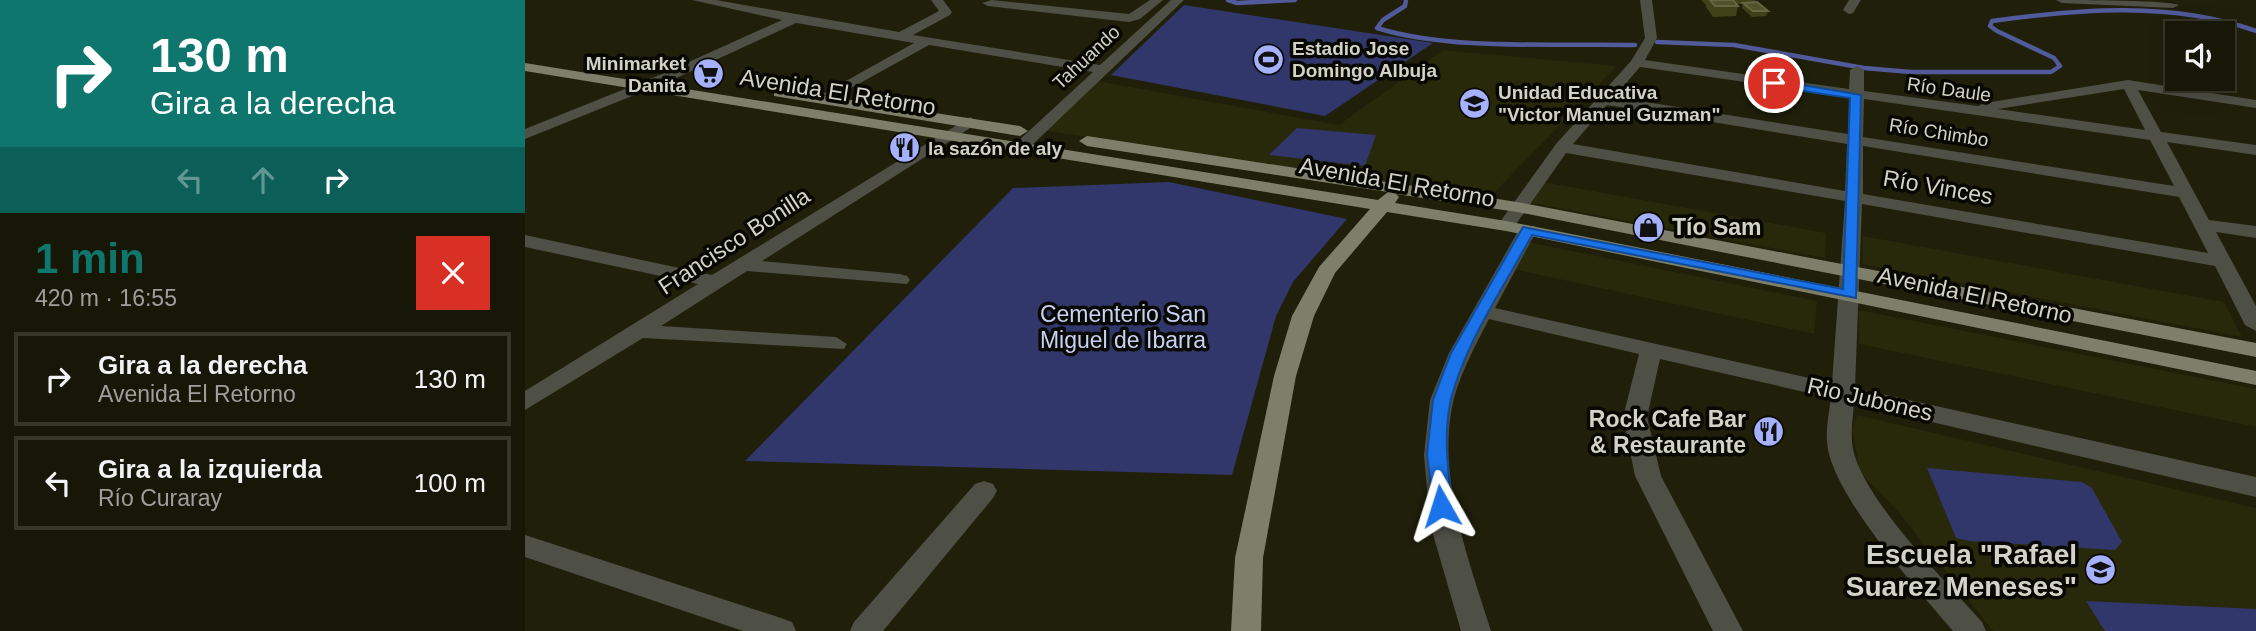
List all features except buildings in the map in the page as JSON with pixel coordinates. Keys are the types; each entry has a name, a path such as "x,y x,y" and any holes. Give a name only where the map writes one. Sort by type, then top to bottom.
{"main road":[{"name":"Avenida El Retorno","path":"525,55 1070,139 1391,195 1517,228 2256,350"},
{"name":"Avenida El Retorno","path":"525,67 1023,145 1391,195 1517,207 2256,378"},
{"path":"1246,631 1249,558 1285,376 1303,316 1326,271 1391,195"}],"street":[{"path":"698,0 795,19 930,39 1104,70"},
{"path":"903,35 946,12 937,0"},
{"path":"1032,8 1047,0"},
{"path":"1476,631 1444,524 1437,454 1442,400 1460,353 1485,312 1517,228 1517,207 1562,146 1637,63 1651,38 1646,0"},
{"path":"2062,0 2173,5"},
{"path":"988,3 1129,18 1163,4"},
{"name":"Tahuando","path":"1023,145 1104,70 1163,4"},
{"path":"525,134 667,77 795,19"},
{"path":"824,99 930,39"},
{"name":"Río Daule","path":"1637,63 2256,150"},
{"path":"1857,70 1851,283 1839,443 1846,468 1895,538 1972,631"},
{"path":"1968,111 2128,84 2256,104"},
{"path":"2128,84 2256,325"},
{"name":"Río Chimbo","path":"1603,100 2186,193"},
{"name":"Francisco Bonilla","path":"525,402 970,122"},
{"name":"Río Vinces","path":"1562,146 2222,261"},
{"path":"2202,224 2256,232"},
{"path":"530,246 715,282"},
{"path":"741,265 900,280"},
{"name":"Rio Jubones","path":"1485,312 2256,487"},
{"path":"640,331 836,344"},
{"path":"1651,349 1635,417 1648,476 1728,631"},
{"path":"865,631 984,491"},
{"path":"525,546 781,631"}],"shaded area":[{"name":"Unidad Educativa \"Victor Manuel Guzman\"","path":"1443,50 1617,66 1489,198 1042,130 1098,81 1339,125"},
{"path":"1543,182 1826,233 1825,258 1532,203"},
{"path":"1863,236 2224,302 2242,337 1862,264"},
{"path":"1528,242 1817,301 1814,334 1513,269"},
{"path":"1859,310 2256,389 2256,427 1859,344"},
{"name":"Escuela \"Rafael Suarez Meneses\"","path":"1857,415 2256,508 2256,631 1993,631 1896,509 1860,473 1852,429"}],"green space":[{"name":"Estadio Jose Domingo Albuja","path":"1184,5 1433,43 1325,116 1111,75"},
{"path":"1297,128 1376,135 1365,166 1269,155"},
{"name":"Cementerio San Miguel de Ibarra","path":"1169,182 1347,219 1293,282 1276,316 1232,475 745,461 1013,188"},
{"path":"1927,468 2082,482 2092,488 2122,542 2115,550 1956,538"},
{"path":"2086,601 2256,609 2256,631 2105,631"}],"waterway":[{"path":"1228,0 1237,3 1295,0"},
{"path":"1406,0 1405,6 1383,20 1377,28 1406,35 1470,43 1635,45"},
{"path":"1657,42 1734,45 1864,68 1911,72 2051,72 2060,66 2054,58 1997,31 1990,26 1992,21 2058,13 2158,11 2224,21 2256,31"}],"place":[{"name":"Estadio Jose Domingo Albuja","path":"1269,59"},
{"name":"Minimarket Danita","path":"709,74"},
{"name":"Unidad Educativa \"Victor Manuel Guzman\"","path":"1475,103"},
{"name":"la sazón de aly","path":"905,148"},
{"name":"Tío Sam","path":"1649,227"},
{"name":"Rock Cafe Bar & Restaurante","path":"1769,432"},
{"name":"Escuela \"Rafael Suarez Meneses\"","path":"2100,570"}],"route":[{"path":"1441,506 1437,454 1442,400 1460,353 1528,230 1850,295 1856,95 1774,83"}]}
